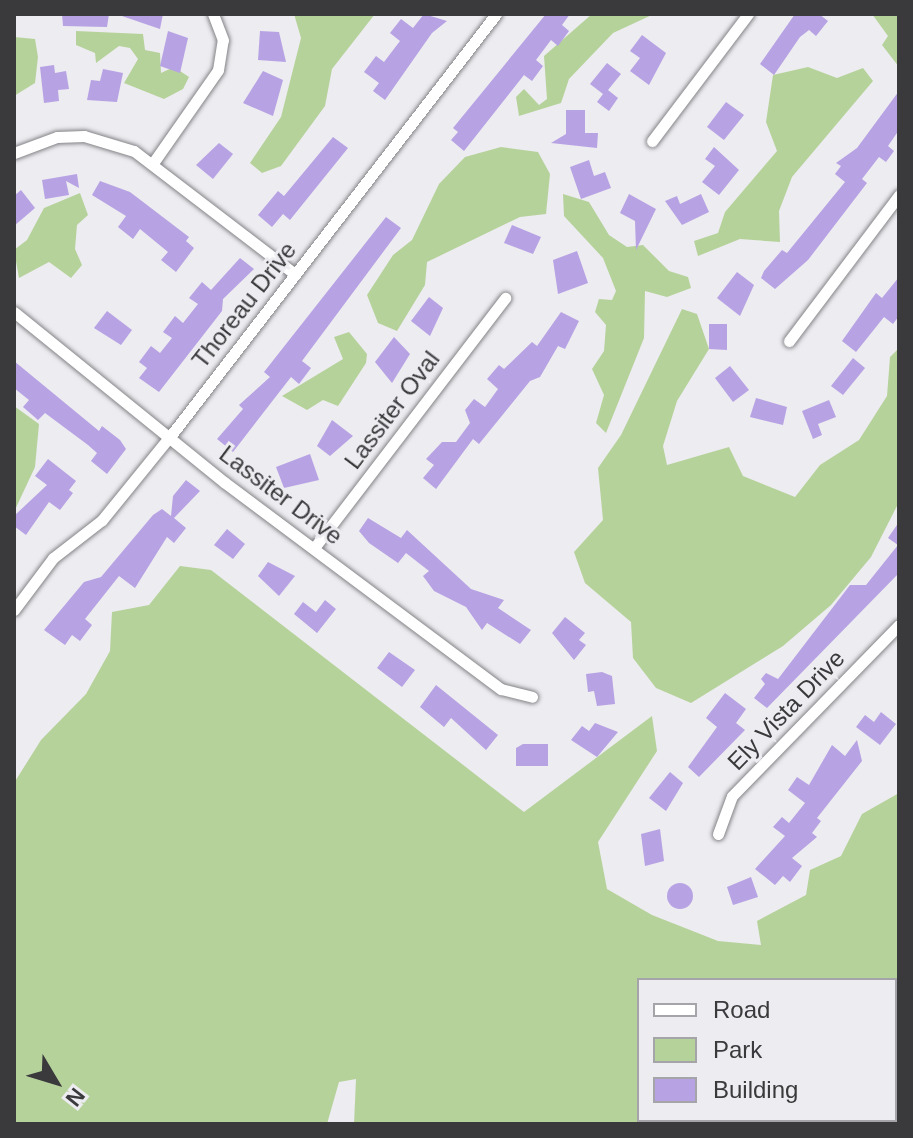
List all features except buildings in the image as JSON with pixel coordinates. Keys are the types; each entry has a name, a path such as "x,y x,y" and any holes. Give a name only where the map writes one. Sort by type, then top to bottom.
{"street":[{"path":"153,163 218,70 223,40 213,14"},
{"name":"Thoreau Drive","path":"14,610 53,558 102,520 172,434 496,14"},
{"path":"652,141 748,14"},
{"path":"14,153 57,137 84,136 108,140 153,163 295,274"},
{"path":"789,341 899,195"},
{"name":"Lassiter Oval","path":"314,548 505,298"},
{"name":"Lassiter Drive","path":"14,312 314,548 501,689 532,697"},
{"name":"Ely Vista Drive","path":"718,834 732,796 899,625"}],"green space":[{"path":"294,14 375,14 332,69 325,106 281,166 262,173 250,163 281,117 301,38"},
{"path":"592,14 654,14 613,33 569,79 561,103 519,116 516,97 524,89 539,105 547,99 544,56"},
{"path":"872,14 899,14 899,67 882,45 888,36"},
{"path":"76,31 143,34 145,50 160,53 161,73 174,67 189,77 183,89 164,99 124,83 138,59 130,48 119,46 96,63 95,53 76,45"},
{"path":"14,37 35,39 38,57 35,83 14,96"},
{"path":"808,67 837,78 863,68 873,81 792,177 779,211 780,242 740,239 698,256 694,241 718,233 725,212 777,151 766,122 773,75"},
{"path":"501,147 538,152 550,174 546,214 520,217 427,262 425,285 397,331 378,323 367,295 393,255 412,240 439,184 465,157"},
{"path":"80,193 88,215 77,225 75,249 82,265 71,278 49,262 19,278 14,250 27,240 44,208"},
{"path":"563,194 589,202 609,235 627,247 643,245 669,271 688,277 691,288 667,297 645,291 644,338 606,433 596,423 604,395 592,369 604,351 606,325 595,312 599,299 612,300 616,291 603,258 564,216"},
{"path":"682,309 697,314 709,349 677,401 663,446 667,465 729,447 743,476 795,497 820,465 859,440 887,396 890,357 899,348 899,502 871,557 831,605 783,646 691,703 656,688 633,658 631,622 585,583 574,552 603,520 598,468 621,435"},
{"path":"349,332 367,354 366,363 338,406 323,400 307,410 282,396 343,359 334,337"},
{"path":"14,406 39,424 35,467 14,512"},
{"path":"180,566 211,570 524,812 652,716 657,751 598,842 607,889 652,915 718,941 761,945 757,921 806,895 810,870 841,856 862,814 899,793 899,1124 354,1124 356,1079 339,1082 327,1124 14,1124 14,783 41,740 86,694 110,651 112,612 149,605"}]}
